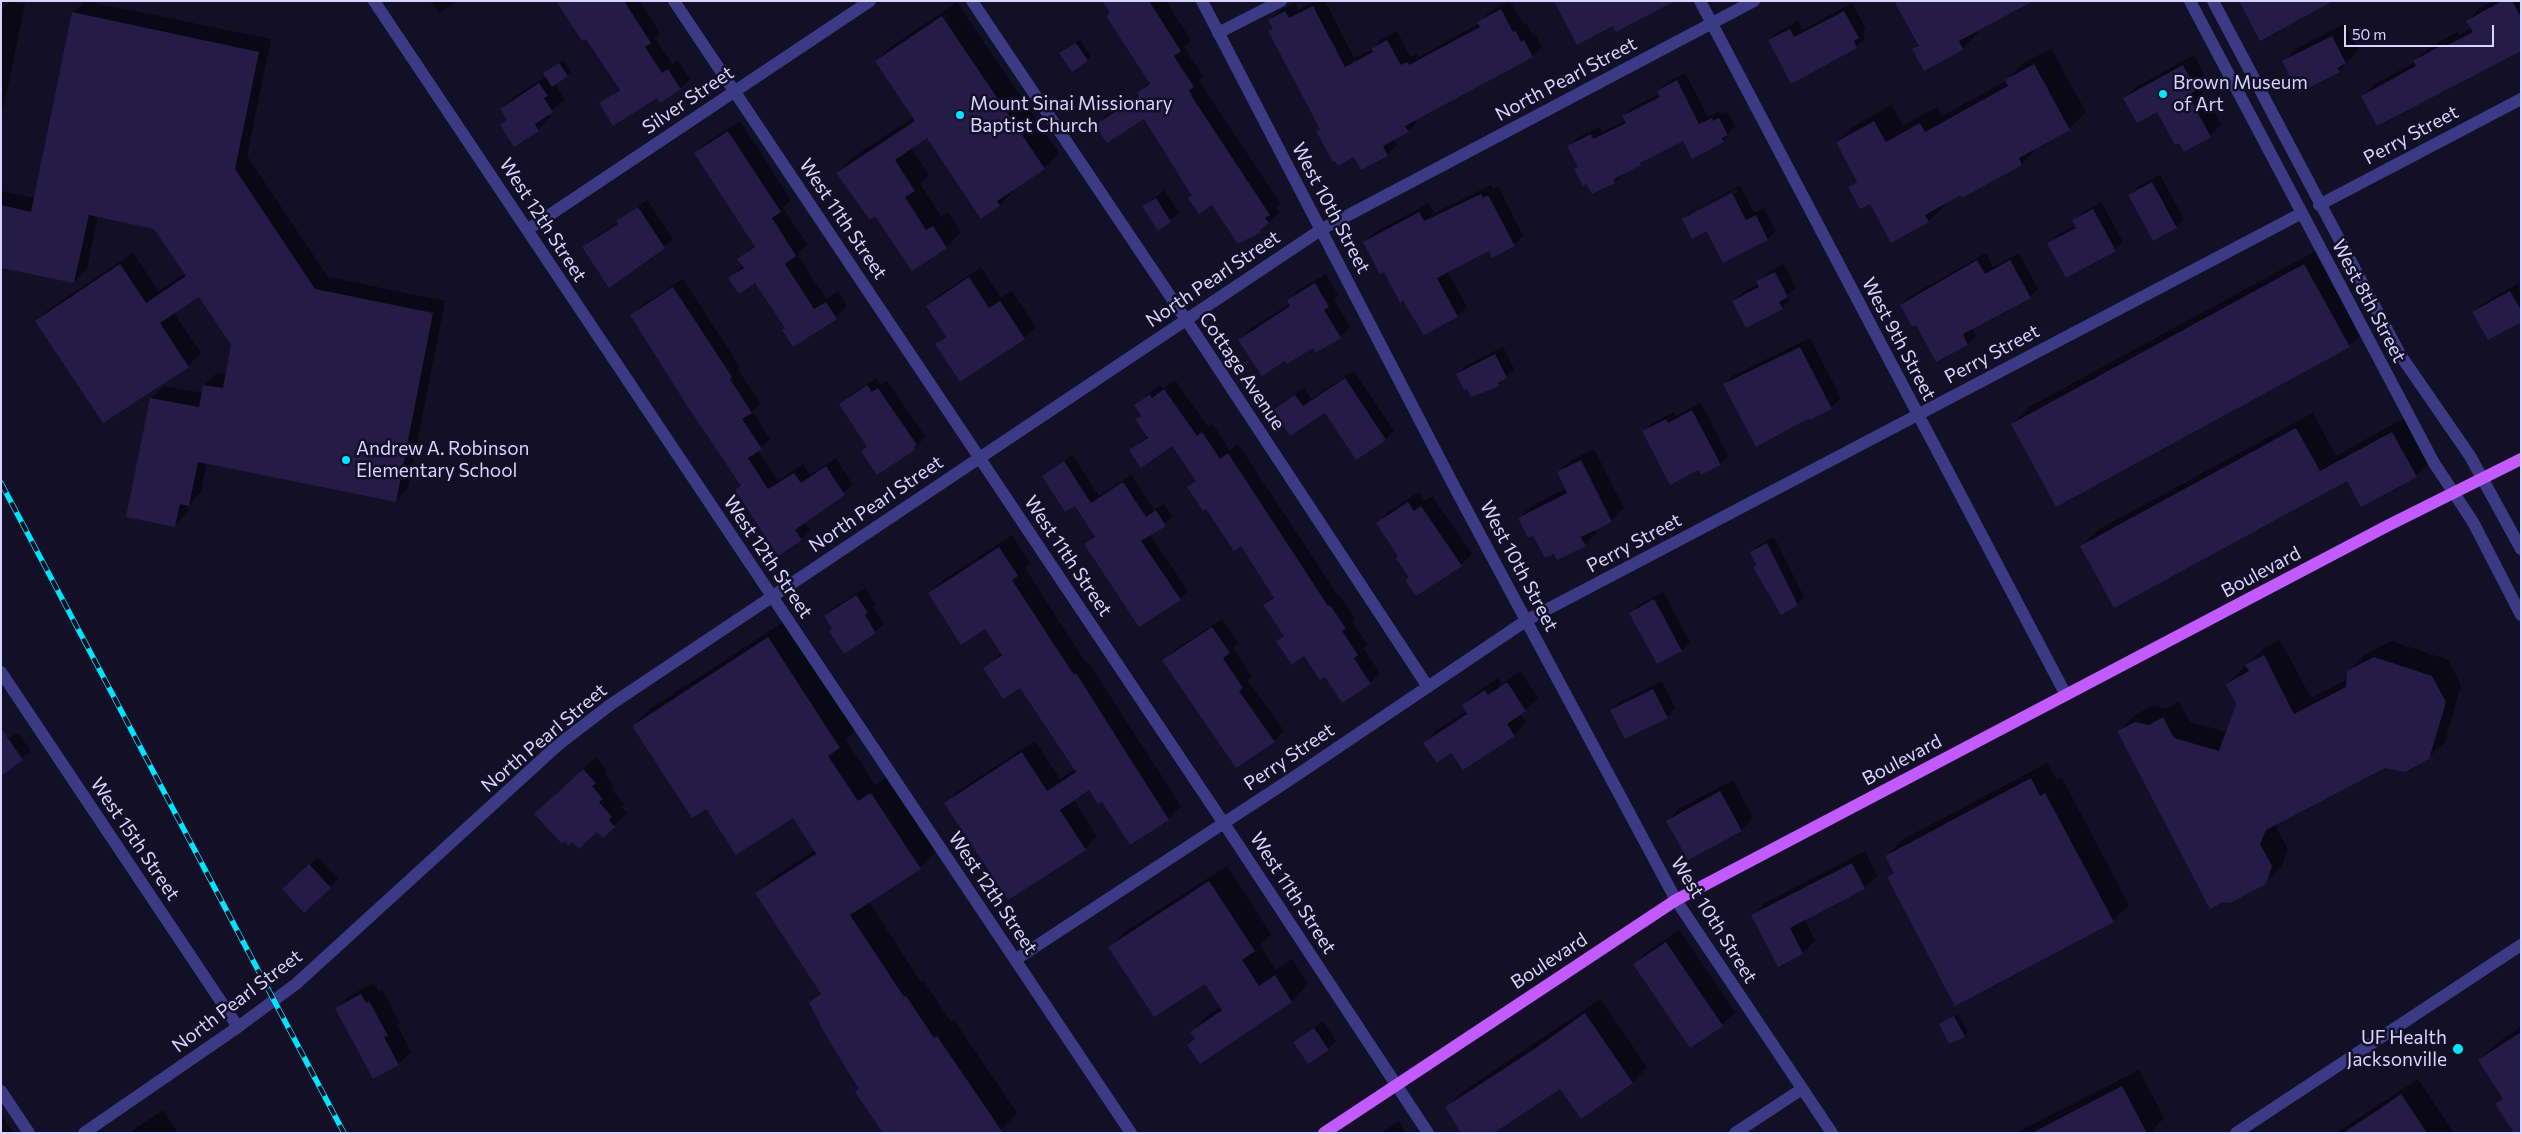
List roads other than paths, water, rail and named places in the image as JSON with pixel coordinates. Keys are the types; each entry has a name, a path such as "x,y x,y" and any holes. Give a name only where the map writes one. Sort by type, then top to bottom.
{"main road":[{"name":"Boulevard","path":"1324,1133 1676,900 2454,492 2521,459"}],"street":[{"name":"West 12th Street","path":"374,1 1131,1133"},
{"name":"West 11th Street","path":"674,1 1224,822 1428,1133"},
{"name":"Silver Street","path":"527,230 870,1"},
{"name":"Cottage Avenue","path":"972,1 1186,320 1428,688"},
{"name":"West 10th Street","path":"1202,1 1455,488 1676,900 1832,1133"},
{"path":"1218,33 1281,1"},
{"name":"West 9th Street","path":"1700,1 2066,696"},
{"name":"North Pearl Street","path":"84,1133 238,1027 296,984 558,745 610,705 1322,229 1754,1"},
{"name":"West 8th Street","path":"2190,1 2434,463 2473,522 2521,616"},
{"name":"West 8th Street","path":"2213,1 2319,205 2401,356 2483,478 2521,549"},
{"name":"Perry Street","path":"2319,205 2521,99"},
{"name":"Perry Street","path":"1015,960 1428,688 1527,620 2302,213"},
{"name":"West 15th Street","path":"1,672 238,1027"},
{"path":"2236,1133 2521,945"},
{"path":"1735,1133 1802,1089"},
{"path":"1,1091 29,1133"}],"railway":[{"path":"1,483 344,1133"}],"place":[{"name":"Brown Museum of Art","path":"2163,94"},
{"name":"Mount Sinai Missionary Baptist Church","path":"960,115"},
{"name":"Andrew A. Robinson Elementary School","path":"346,460"},
{"name":"UF Health Jacksonville","path":"2458,1049"}]}
